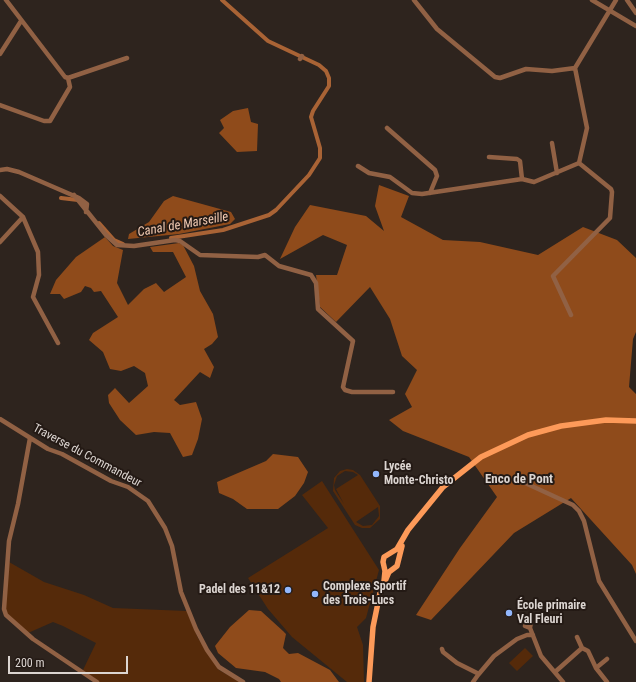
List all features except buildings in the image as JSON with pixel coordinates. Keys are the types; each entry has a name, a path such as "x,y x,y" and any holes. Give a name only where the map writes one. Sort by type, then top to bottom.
{"main road":[{"path":"370,682 374,621 384,581 383,559 397,549 429,503 452,479 481,457 484,457 528,435 562,426 606,420 636,421"},
{"path":"384,581 391,570 396,567 399,552 412,527"},
{"path":"390,554 395,556 398,561"},
{"path":"384,566 391,570"}],"street":[{"path":"0,105 47,122 54,115 70,87 68,78 65,77 6,0"},
{"path":"414,0 437,29 495,77 500,78 526,69 552,71 575,68"},
{"path":"592,0 636,26"},
{"path":"579,163 587,128 575,68 616,0"},
{"path":"627,0 636,13"},
{"path":"0,54 21,21"},
{"path":"68,78 127,58"},
{"path":"387,128 435,170 437,176 430,192"},
{"path":"552,143 557,173"},
{"path":"489,157 517,159 520,161 522,179"},
{"path":"358,166 369,173 390,177 412,192 430,192 522,179 534,182 579,163"},
{"path":"571,315 553,276 600,230 610,218 612,210 612,190 579,163"},
{"path":"0,170 7,169 19,172 76,198 82,199 87,209 111,241 123,247 180,241 200,255 250,257 265,256 279,266 311,275 316,283 318,309 353,341 343,387 345,390 352,392 393,392"},
{"path":"0,196 23,217 38,252 39,275 33,298 58,343"},
{"path":"0,242 23,217"},
{"name":"Traverse du Commandeur","path":"0,419 30,438 111,481 128,487 148,502 161,522 172,546 181,592 196,629 220,667 243,682"},
{"path":"30,438 18,504 9,541 2,591 4,610 6,615 33,639 94,681"},
{"path":"523,482 573,505 579,511 584,521 599,581 636,641"},
{"path":"530,628 541,656 563,682"},
{"path":"473,682 494,656 517,639 527,635 533,636"},
{"path":"577,637 582,648 588,651 596,668 607,682"},
{"path":"555,672 582,648"},
{"path":"442,649 443,652 457,663 473,670 478,675"},
{"path":"596,668 607,659"}],"shaded area":[{"path":"248,108 251,122 258,124 257,151 237,152 219,133 224,128 220,120 233,111"},
{"path":"379,185 409,196 401,217 443,240 480,242 538,255 583,227 617,240 636,258 636,332 633,339 629,387 636,394 636,574 632,565 571,498 514,533 431,620 416,615 460,548 497,497 469,457 403,431 389,420 412,407 405,394 417,370 402,356 390,319 370,287 336,322 320,307 316,275 337,275 347,245 323,235 280,259 295,227 310,205 366,216 384,231 375,206"},
{"path":"173,196 231,212 235,219 230,224 179,234 128,239 129,234 149,222 164,201"},
{"path":"105,237 113,246 123,250 117,283 128,305 144,289 156,283 164,292 186,277 173,252 153,252 150,247 179,243 183,245 194,266 200,291 213,314 218,337 212,344 204,349 214,367 210,378 200,372 174,400 180,405 196,402 202,419 198,439 192,455 183,457 170,433 154,432 136,435 120,420 109,403 108,395 115,388 129,403 148,386 145,373 134,366 121,371 110,369 103,352 89,340 93,333 118,317 101,291 94,292 91,288 85,286 81,292 64,299 60,294 50,294 56,280 76,257"},
{"path":"273,454 298,457 308,472 304,483 295,496 278,509 247,509 233,499 219,493 217,482 266,461"},
{"path":"347,469 353,470 360,475 380,506 380,519 370,528 362,528 355,525 333,491 334,478 340,471","holes":["345,471 353,472 358,475 336,489 344,504 335,490 334,485 337,476","378,507 379,516 372,525 363,526 356,522"]},
{"name":"Complexe Sportif des Trois-Lucs","path":"322,481 379,570 366,618 357,627 363,645 364,682 347,682 292,637 268,609 248,578 328,528 302,495"},
{"path":"9,562 44,582 84,595 113,608 187,611 198,638 219,670 240,682 99,682 83,670 96,643 53,622 28,633 7,615 5,609"},
{"path":"249,610 261,611 286,634 283,648 289,654 298,653 330,670 339,682 281,682 279,679 265,672 236,668 218,653 215,646 230,627"},
{"path":"525,648 533,656 517,671 509,663"}],"waterway":[{"name":"Canal de Marseille","path":"171,238 223,230 269,215 276,210 309,175 320,158 320,148 311,117 313,111 329,86 329,78 326,71 319,65 268,41 222,0"},
{"name":"Canal de Marseille","path":"61,198 78,200"},
{"name":"Canal de Marseille","path":"99,223 114,240 123,244"}],"place":[{"name":"Lycée Monte-Christo","path":"376,474"},
{"name":"Padel des 11&12","path":"288,590"},
{"name":"Complexe Sportif des Trois-Lucs","path":"315,594"},
{"name":"École primaire Val Fleuri","path":"509,613"}],"district":[{"name":"Enco de Pont","path":"519,480"}]}
